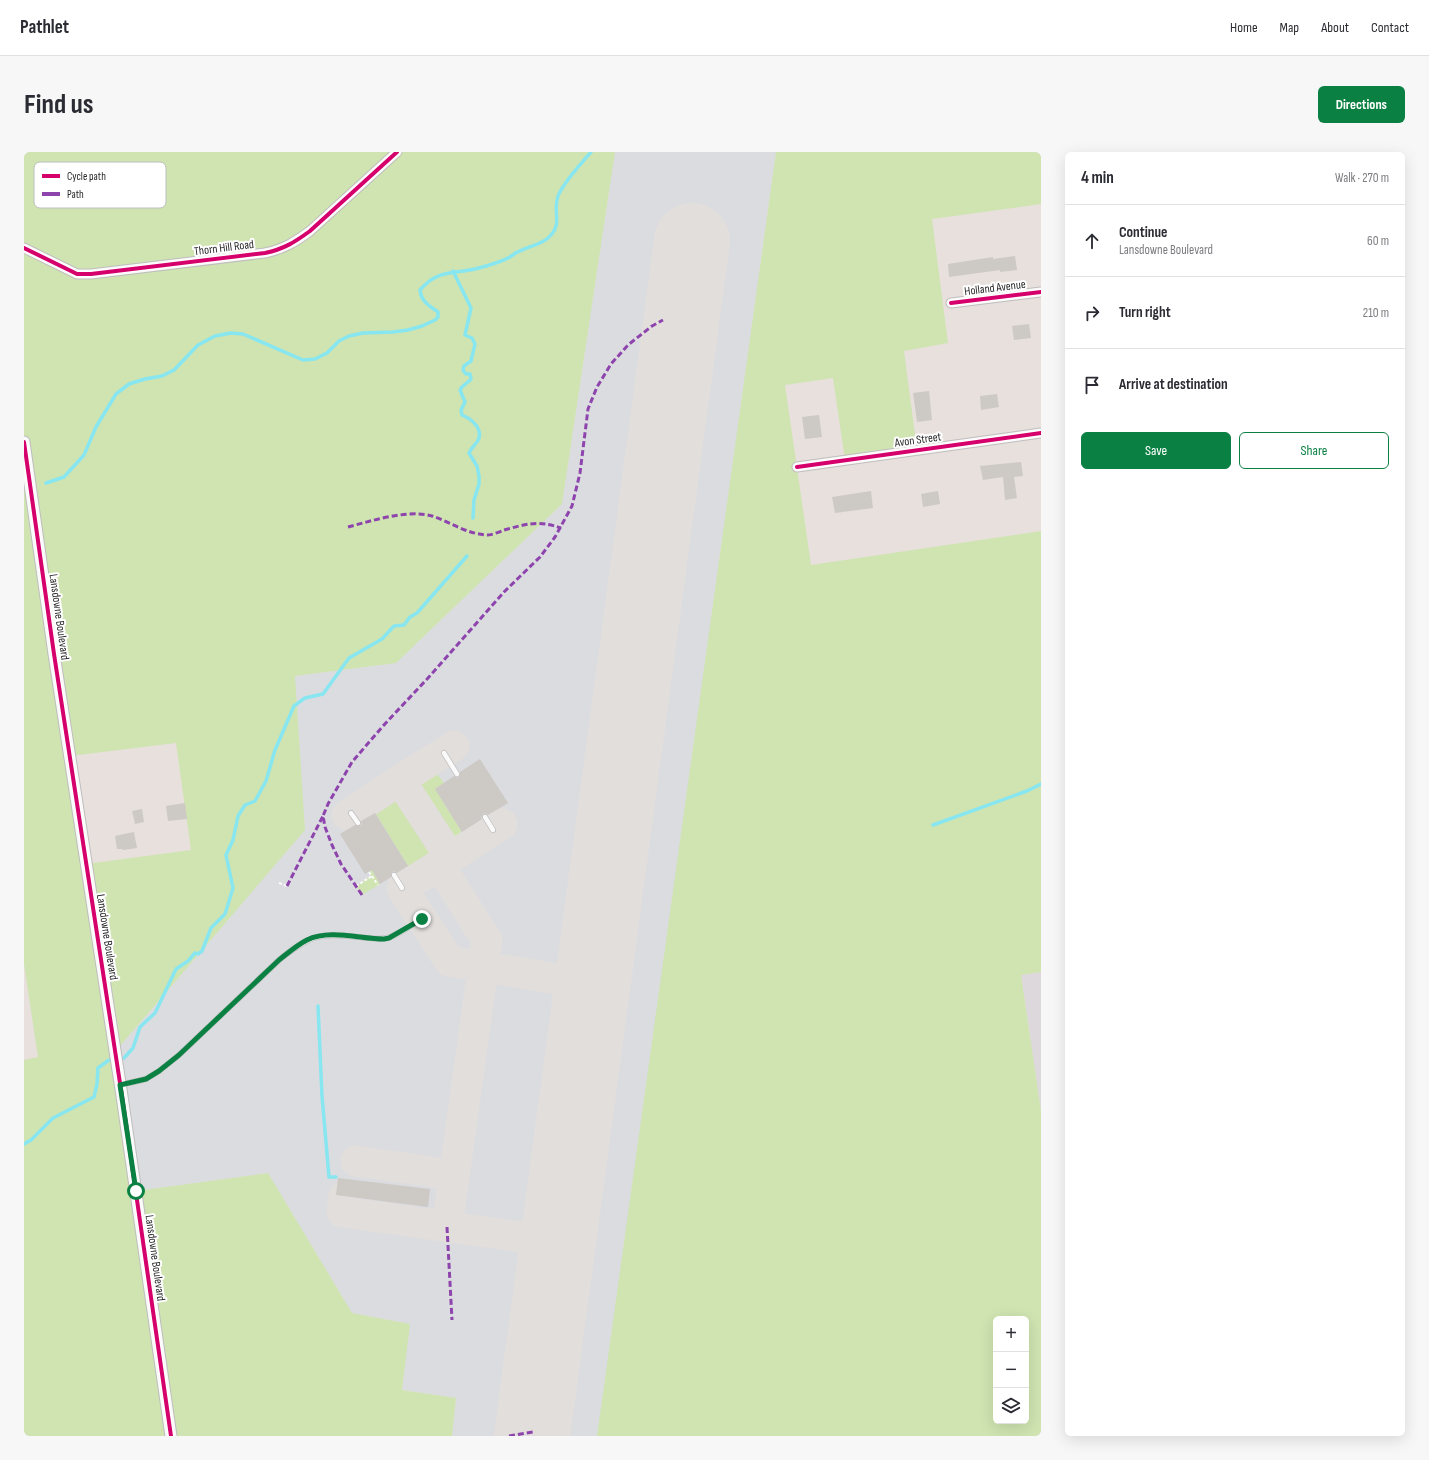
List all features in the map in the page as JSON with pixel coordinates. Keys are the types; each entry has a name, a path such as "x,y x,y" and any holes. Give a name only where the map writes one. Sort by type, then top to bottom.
{"street":[{"name":"Thorn Hill Road","path":"24,248 78,274 91,274 265,253 278,250 298,240 310,231 397,152"},
{"name":"Holland Avenue","path":"951,304 1041,292"},
{"name":"Avon Street","path":"797,467 1041,433"},
{"name":"Lansdowne Boulevard","path":"24,442 54,654 120,1085 170,1436"}],"lane":[{"path":"444,753 458,774"},
{"path":"351,813 358,823"},
{"path":"485,817 493,830"},
{"path":"394,875 402,888"},
{"path":"120,1085 146,1079 159,1071 179,1055 294,947 316,936 333,935 384,939 389,938 422,919"}],"path":[{"path":"369,872 378,885"},
{"path":"356,886 372,876"},
{"path":"279,883 287,886"}],"shaded area":[{"path":"615,152 776,152 598,1436 452,1436 456,1398 402,1390 409,1324 352,1313 268,1173 136,1191 115,1052 305,830 294,676 396,663 562,504"},
{"path":"1041,972 1041,1111 1021,975"}],"green space":[{"path":"24,152 615,152 562,504 396,663 295,676 305,830 115,1052 136,1191 268,1173 352,1313 410,1324 402,1390 456,1398 452,1436 24,1436 24,1060 38,1057 24,964","holes":["176,743 191,850 86,864 70,756"]},
{"path":"776,152 1041,152 1041,204 932,219 948,343 904,351 917,450 845,460 833,378 785,385 811,565 1041,531 1041,972 1021,975 1041,1111 1041,1436 597,1436"},
{"path":"436,772 444,783 435,789 462,832 451,839 416,784"},
{"path":"391,793 396,794 434,854 413,867 411,865 408,866 374,811 375,810 372,805"},
{"path":"372,870 380,884 362,895 356,886 371,876 369,872"}],"building":[{"path":"1015,256 1017,270 1000,272 1000,270 949,277 948,264 993,257 993,259"},
{"path":"1029,324 1031,338 1014,340 1012,326"},
{"path":"929,391 932,420 917,422 913,393"},
{"path":"997,394 999,407 981,410 980,396"},
{"path":"819,415 822,437 805,439 802,417"},
{"path":"1021,462 1023,476 1014,477 1017,498 1005,500 1003,477 983,480 980,466"},
{"path":"871,491 873,508 835,513 832,497"},
{"path":"938,491 940,504 923,507 921,494"},
{"path":"480,759 508,803 488,815 485,813 483,814 481,817 482,819 462,832 435,789 454,776 457,778 459,777 460,772"},
{"path":"185,803 187,819 168,821 166,806"},
{"path":"142,809 144,822 135,824 132,811"},
{"path":"375,813 408,866 397,873 394,871 392,872 391,877 380,884 372,870 365,874 340,834 355,825 360,826 362,824 361,821"},
{"path":"134,832 137,848 123,850 117,849 115,836"},
{"path":"338,1178 430,1189 428,1207 336,1195"}],"waterway":[{"path":"46,483 64,477 84,455 96,427 116,394 129,384 162,376 174,370 198,345 215,336 231,333 243,334 303,360 315,359 327,353 339,341 349,336 363,333 408,330 435,320 438,317 438,312 424,300 420,290 426,284 439,276 497,263 548,238 553,233 557,223 556,207 558,196 564,184 591,152"},
{"path":"453,271 471,308 465,335 472,338 475,344 471,361 464,366 463,370 466,374 470,374 471,379 460,390 465,402 461,410 462,415 473,422 479,433 479,438 469,453 477,466 479,476 479,484 474,500 473,518"},
{"path":"124,1058 133,1048 140,1027 155,1013 176,969 188,961 195,953 198,954 202,951 211,928 225,914 233,888 226,855 233,840 238,816 245,805 255,801 266,781 275,750 294,706 305,698 323,694 349,658 382,639 394,626 404,625 410,617 417,613 467,556"},
{"path":"933,825 1027,791 1041,784"},
{"path":"318,1006 322,1096 329,1177 336,1177"},
{"path":"24,1144 31,1140 53,1118 94,1097 98,1068 109,1060"}],"taxiway":[{"path":"450,857 400,780 454,746"},
{"path":"347,815 400,780"},
{"path":"447,1227 487,940 439,865 502,824"},
{"path":"439,865 402,888 449,961 593,985"},
{"path":"356,1161 454,1175"},
{"path":"344,1196 342,1212 558,1242"}],"runway":[{"path":"532,1436 692,241"}],"marked path":[{"path":"362,895 341,864 325,827 323,816 328,804 352,762 505,591 540,557 555,537 572,506 580,473 588,409 597,387 611,364 628,345 652,326 663,320"},
{"path":"348,527 378,519 401,515 422,514 439,518 472,532 487,535 532,524 545,524 561,528"},
{"path":"287,886 323,816"},
{"path":"447,1227 452,1320"},
{"path":"509,1436 533,1432"}],"cycle path":[{"path":"24,248 77,274 91,274 265,253 289,245 310,231 397,152"},
{"path":"951,303 1041,292"},
{"path":"797,467 1041,433"},
{"path":"24,442 54,654 122,1096 171,1436"}],"route":[{"path":"136,1191 120,1085 146,1079 159,1071 179,1055 294,947 316,936 333,935 374,939 389,938 422,919"}]}
